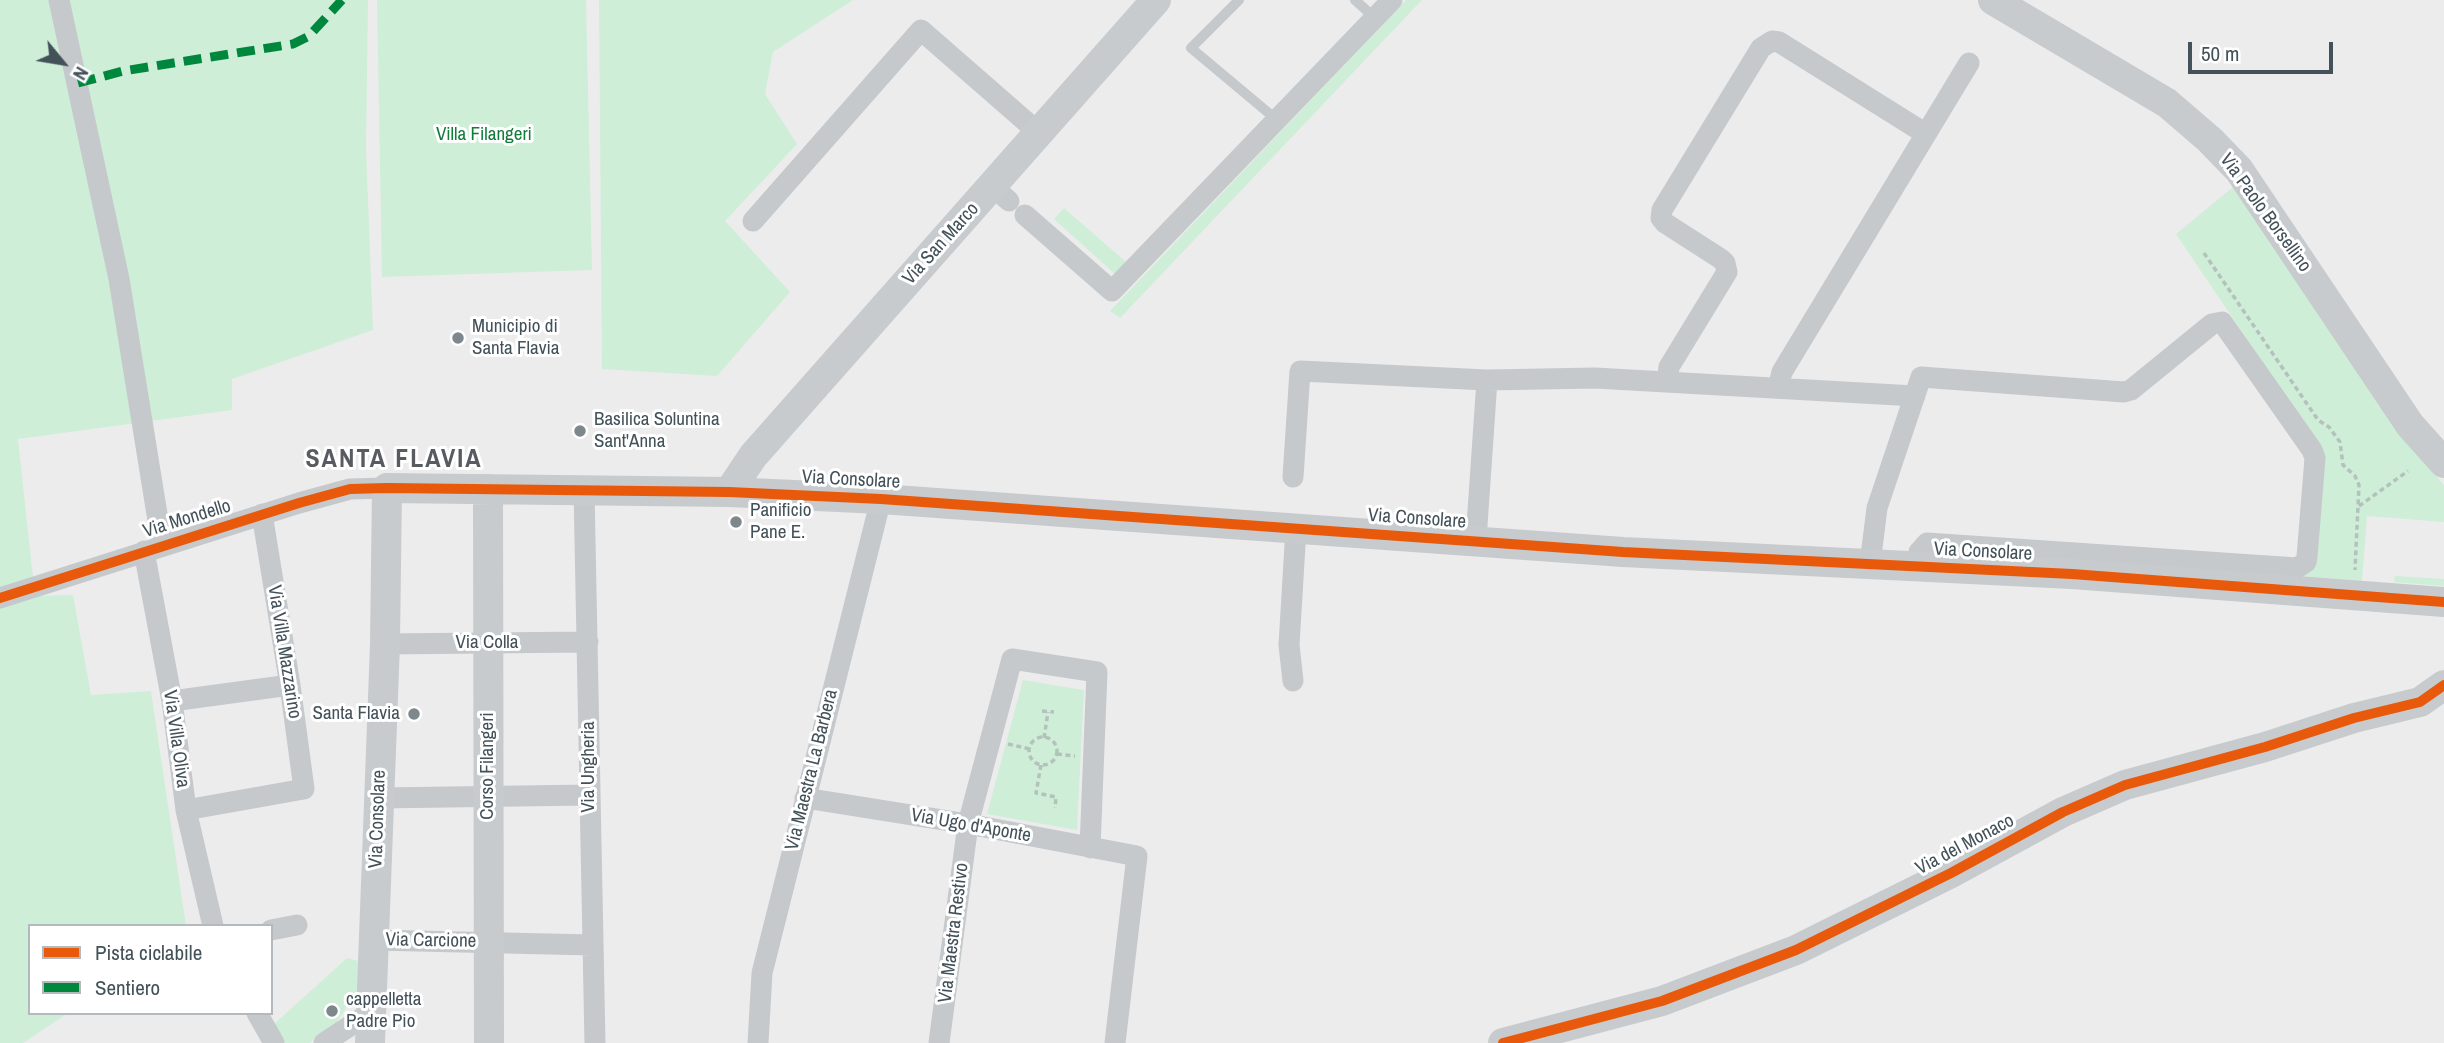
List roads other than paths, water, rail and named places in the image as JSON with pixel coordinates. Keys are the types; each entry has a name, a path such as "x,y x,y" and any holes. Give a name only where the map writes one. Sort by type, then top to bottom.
{"street":[{"name":"Via Villa Oliva","path":"59,0 119,279 186,810 213,924"},
{"name":"Via San Marco","path":"729,492 753,456 1000,194 1039,133 1156,0"},
{"path":"1025,215 1112,291 1392,0"},
{"name":"Via Paolo Borsellino","path":"1993,0 2167,103 2210,140 2239,170 2410,425 2444,463"},
{"path":"753,220 921,30 1039,133"},
{"path":"1667,382 1669,368 1727,272 1721,259 1665,223 1661,218 1662,210 1761,48 1772,41 1779,42 1926,134"},
{"path":"1778,388 1782,372 1969,63"},
{"path":"1870,564 1877,508 1921,377 2124,392 2131,390 2212,324 2222,321 2315,458 2307,556 2305,562 2297,568 1927,543 1919,552 1917,566"},
{"path":"1293,477 1300,371 1487,380 1595,378 1915,396"},
{"path":"1476,540 1487,380"},
{"name":"Via Mondello","path":"0,598 262,514 350,489 387,488"},
{"name":"Via Consolare","path":"370,1043 385,644 387,488 729,492 881,499 1623,552 2072,574 2441,602"},
{"name":"Corso Filangeri","path":"488,489 489,1043"},
{"name":"Via Ungheria","path":"584,490 595,1043"},
{"name":"Via Maestra La Barbera","path":"758,1043 762,973 881,499"},
{"name":"Via Villa Mazzarino","path":"186,810 304,789 262,514"},
{"path":"1293,681 1289,645 1296,528"},
{"name":"Via Colla","path":"385,644 588,642"},
{"name":"Via Maestra Restivo","path":"939,1043 968,824 1012,659 1097,672 1090,848"},
{"path":"172,701 290,685"},
{"name":"Via del Monaco","path":"1503,1043 1662,1002 1796,950 1951,873 2063,812 2125,785 2265,747 2354,718 2420,702 2444,685"},
{"path":"379,798 589,795"},
{"name":"Via Ugo d'Aponte","path":"805,798 968,824 1137,856 1115,1043"},
{"path":"273,930 297,925"},
{"name":"Via Carcione","path":"373,940 593,945"},
{"path":"324,1043 371,1012"},
{"path":"258,1015 274,1043"}],"lane":[{"path":"1239,0 1191,48 1277,120"},
{"path":"1355,0 1375,18"}],"place":[{"name":"Municipio di Santa Flavia","path":"458,338"},
{"name":"Basilica Soluntina Sant'Anna","path":"580,431"},
{"name":"Panificio Pane E.","path":"736,522"},
{"name":"Santa Flavia","path":"414,714"},
{"name":"cappelletta Padre Pio","path":"332,1011"}],"district":[{"name":"SANTA FLAVIA","path":"394,460"}],"park label":[{"name":"Villa Filangeri","path":"484,135"}]}
